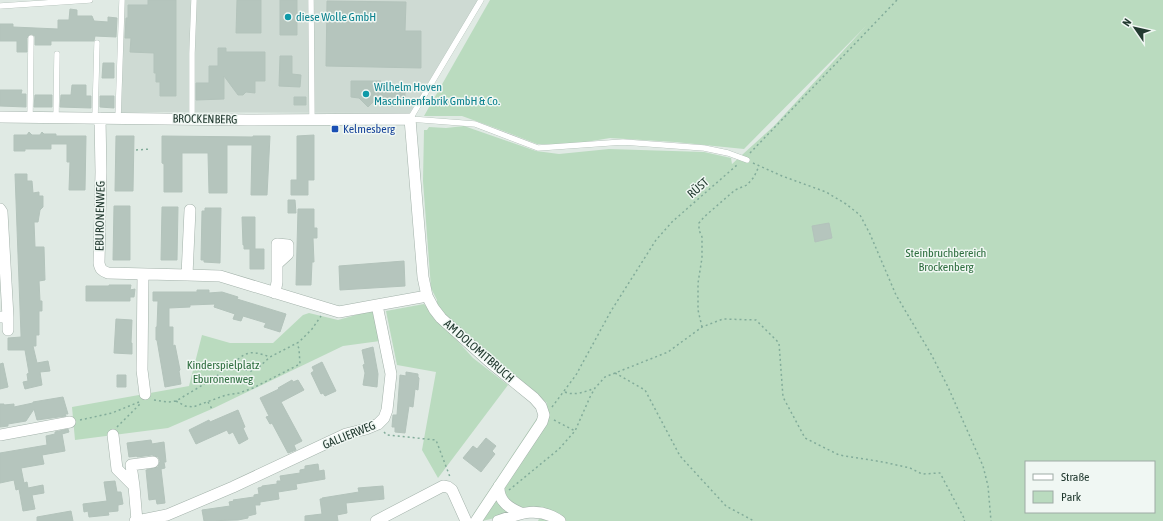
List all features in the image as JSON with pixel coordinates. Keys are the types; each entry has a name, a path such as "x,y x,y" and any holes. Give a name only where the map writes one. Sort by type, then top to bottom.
{"street":[{"name":"BROCKENBERG","path":"0,117 312,120 410,119"},
{"name":"EBURONENWEG","path":"98,118 99,268 102,271 108,273 220,276 339,312 377,305"},
{"name":"AM DOLOMITBRUCH","path":"410,119 423,277 427,296 441,318 534,398 541,406 544,415"},
{"path":"0,209 2,212 4,317 8,330"},
{"path":"187,275 190,210"},
{"path":"275,293 277,282 277,264"},
{"path":"143,274 142,370 147,396"},
{"path":"377,305 427,296"},
{"name":"GALLIERWEG","path":"153,462 131,465 136,521 167,515 233,487 346,434 378,424 384,418 387,410 391,374 377,305"},
{"path":"476,521 542,422 544,415"},
{"path":"0,434 70,422"},
{"path":"113,435 117,469 134,486"},
{"path":"376,521 443,486 452,490 466,521"},
{"path":"499,486 498,493 500,498 511,508 521,513"},
{"path":"498,521 521,513 545,513 560,521"}],"lane":[{"path":"0,6 90,0"},
{"path":"118,118 122,0"},
{"path":"192,119 194,0"},
{"path":"311,0 312,120"},
{"path":"481,0 410,119 475,124 538,148 623,142 704,148 728,153 746,160"},
{"path":"30,117 31,38"},
{"path":"97,43 98,118"},
{"path":"56,117 57,54"}],"path":[{"name":"RÜST","path":"544,415 565,392 587,357 611,311 656,240 673,221 746,160 897,0"},
{"path":"136,150 150,149"},
{"path":"746,160 782,176 826,192 846,204 860,215 870,234 896,295 931,354 948,387 983,466 988,486 991,521"},
{"path":"702,327 698,310 698,283 702,258 702,237 698,230 699,223 734,190 747,185 754,177 759,166"},
{"path":"234,363 245,370 251,371 258,367 270,357 296,344 306,336 325,308"},
{"path":"500,498 559,449 575,431 595,388 605,377 668,352 702,327 723,319 756,320 779,343 783,397 805,438 838,455 910,468 922,474 940,473 965,520 964,521"},
{"path":"296,344 299,349 301,367"},
{"path":"176,402 216,377 225,368 234,363 244,354 256,352 270,357"},
{"path":"147,396 193,407 226,395 239,393 253,388 300,364"},
{"path":"615,373 646,390 680,456 726,506 754,521"},
{"path":"565,392 571,395 595,388"},
{"path":"208,401 212,409"},
{"path":"70,422 112,413 132,404 142,402 115,430 113,435"},
{"path":"544,415 575,431"},
{"path":"378,424 386,435 436,440 450,478 448,487"}],"shaded area":[{"path":"121,0 478,0 410,113 121,112"}],"green space":[{"name":"Steinbruchbereich Brockenberg","path":"490,0 1163,0 1163,521 538,521 544,508 543,507 482,521 475,521 472,516 547,403 455,328 437,307 437,300 431,288 423,181 424,130 427,130 429,127 446,128 464,126 536,151 559,154 609,149 704,152 731,158 732,164 774,126 866,26 744,149 675,142 610,138 568,145 537,144 462,116 424,116"},
{"path":"424,304 473,358 508,385 438,478 422,450 436,372 397,365 386,311"},
{"name":"Kinderspielplatz Eburonenweg","path":"374,310 380,341 343,346 214,408 168,428 75,440 72,407 189,386 202,335 230,343 273,343 303,315 309,313 338,320"}],"building":[{"path":"148,0 176,0 176,96 160,96 160,82 156,82 156,73 154,73 154,53 130,52 131,38 125,38 128,5 148,5"},
{"path":"237,0 261,0 261,33 236,33"},
{"name":"diese Wolle GmbH","path":"280,0 297,0 297,35 280,35"},
{"path":"327,1 406,2 405,31 421,31 421,68 326,66"},
{"path":"70,9 77,10 77,16 92,16 94,21 108,22 108,17 117,18 116,37 95,36 94,41 51,41 51,45 35,45 35,36 31,34 27,38 27,52 17,52 17,41 0,41 0,24 13,24 13,27 58,29 58,20 69,20"},
{"path":"218,48 226,48 226,52 265,52 265,81 255,81 255,93 246,92 243,95 238,95 224,76 224,99 196,100 196,83 209,83 209,66 218,66"},
{"path":"280,56 292,56 292,74 301,75 300,87 279,86"},
{"path":"103,63 114,63 114,78 102,78"},
{"name":"Wilhelm Hoven Maschinenfabrik GmbH & Co.","path":"351,81 381,81 381,94 368,107 359,98 351,97"},
{"path":"72,85 86,85 86,96 91,96 91,108 60,107 61,95 71,95"},
{"path":"0,90 22,90 21,94 26,94 26,107 0,106"},
{"path":"381,91 405,91 405,101 400,101 400,106 381,106"},
{"path":"35,95 52,95 52,107 34,107"},
{"path":"100,96 114,96 114,108 100,107"},
{"path":"294,97 306,97 306,105 294,105"},
{"path":"29,132 32,135 40,135 42,132 44,134 56,134 56,136 86,136 85,190 69,190 70,162 67,162 67,144 51,144 51,149 25,149 25,151 14,151 14,135 27,135"},
{"path":"314,135 314,180 308,180 308,195 291,195 291,180 297,180 297,136"},
{"path":"116,136 134,136 133,191 115,191"},
{"path":"162,136 270,136 267,195 251,195 252,145 227,145 227,193 209,193 208,153 182,153 182,192 164,192"},
{"path":"15,174 27,174 27,181 32,181 33,193 39,192 39,196 43,196 43,207 40,210 38,222 34,222 35,247 44,247 45,280 39,281 42,311 39,311 39,335 36,335 36,346 33,346 37,363 48,361 50,371 40,372 42,385 25,389 23,382 28,381 27,374 29,373 25,350 8,350 8,338 21,337"},
{"path":"288,200 295,200 296,213 288,213"},
{"path":"114,206 130,206 130,260 113,260"},
{"path":"162,207 178,207 177,260 161,260"},
{"path":"205,208 221,208 220,263 204,262 204,260 201,260 202,211 205,211"},
{"path":"298,209 314,209 314,228 317,228 317,238 313,238 314,262 312,262 311,285 296,285"},
{"path":"242,217 255,217 255,249 264,249 264,269 250,269 250,249 244,249 243,245"},
{"path":"829,223 832,238 815,242 812,226"},
{"path":"404,261 405,286 340,290 339,266"},
{"path":"131,285 130,290 135,289 134,297 130,297 130,301 86,301 86,286"},
{"path":"197,290 209,290 209,293 222,292 238,297 237,299 286,314 280,332 264,327 266,323 243,316 241,321 233,319 235,314 214,307 215,304 169,308 169,327 173,327 173,346 175,345 181,384 165,387 156,340 158,301 153,301 153,292 197,292"},
{"path":"116,319 132,320 132,354 114,353"},
{"path":"373,347 378,374 377,387 363,385 365,373 363,365 365,364 362,350"},
{"path":"322,362 336,391 325,396 323,393 321,394 311,373 314,371 312,367"},
{"path":"3,363 8,387 0,389 0,364"},
{"path":"406,372 418,374 419,378 418,390 415,389 413,407 409,406 405,433 395,432 395,427 392,427 393,415 397,415 400,375 406,376"},
{"path":"117,375 126,375 126,387 117,387"},
{"path":"292,380 293,382 298,380 304,390 281,402 302,441 294,445 296,450 288,453 272,423 270,424 266,417 269,416 260,398 279,389 278,388"},
{"path":"63,397 68,414 65,414 66,416 37,420 34,409 26,421 0,427 0,404 14,404 14,407"},
{"path":"238,410 248,439 239,444 233,432 229,434 227,430 196,444 189,430 209,420 210,422"},
{"path":"68,429 69,432 62,434 65,451 42,455 44,464 21,468 24,483 27,482 28,488 43,485 44,493 32,495 35,509 23,511 19,489 16,490 14,480 0,483 0,453 47,445 46,436"},
{"path":"486,438 496,446 492,451 495,454 481,472 463,458 473,446 477,449"},
{"path":"151,440 152,444 164,442 166,462 164,462 165,468 161,469 165,503 157,504 156,499 149,500 146,470 158,467 160,461 158,457 152,455 129,457 127,443"},
{"path":"318,464 319,471 324,470 325,479 296,484 297,489 278,492 279,499 260,502 260,505 255,505 256,514 248,516 248,518 238,520 204,521 202,510 230,506 229,502 234,501 233,500 254,497 254,495 259,494 258,488 277,484 277,481 281,481 280,476 300,473 300,470 305,469 305,466"},
{"path":"115,481 117,492 121,492 123,504 118,505 118,511 108,512 109,515 89,517 88,511 84,512 83,504 107,501 104,482"},
{"path":"383,486 384,499 346,503 347,513 337,515 338,521 305,521 305,516 322,514 320,499 322,498 359,492 358,488"},
{"path":"71,511 73,521 37,521 37,517"}],"place":[{"name":"diese Wolle GmbH","path":"288,17"},
{"name":"Wilhelm Hoven Maschinenfabrik GmbH & Co.","path":"366,94"},
{"name":"Kelmesberg","path":"335,129"}]}
